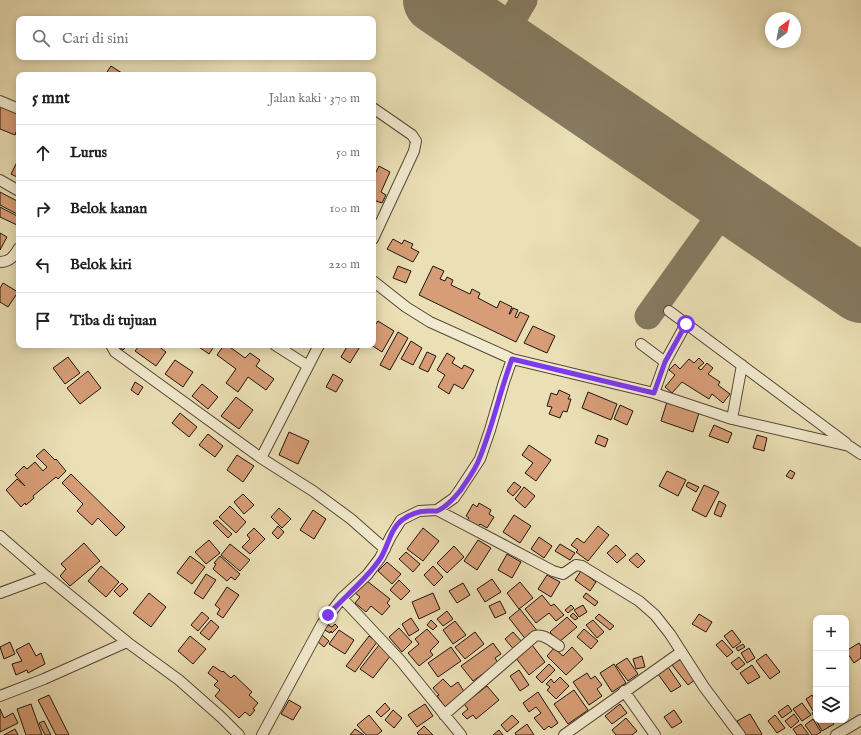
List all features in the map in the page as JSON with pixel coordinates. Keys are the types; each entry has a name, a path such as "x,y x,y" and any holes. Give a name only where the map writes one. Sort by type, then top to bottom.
{"street":[{"path":"0,101 16,107"},
{"path":"376,110 412,135 416,141 414,150 376,232"},
{"path":"0,180 16,189"},
{"path":"0,262 7,261 12,258 16,252"},
{"path":"376,283 406,307 430,322 512,359 654,393 732,420 849,446"},
{"path":"669,311 861,454"},
{"path":"654,393 665,362 686,324"},
{"path":"640,344 665,362"},
{"path":"113,348 115,352 261,458 351,519 385,549"},
{"path":"280,348 308,366"},
{"path":"261,458 317,348"},
{"path":"437,510 454,498 460,491 480,459 512,359"},
{"path":"732,420 742,365"},
{"path":"262,735 322,624 342,598 370,571 380,558 401,520 410,514 419,511 437,510 553,571 563,574 576,565 588,569 639,601 655,615 704,687 740,735"},
{"path":"0,536 46,576 127,642 179,680 239,735"},
{"path":"0,593 46,576"},
{"path":"342,598 400,660 461,735"},
{"path":"444,715 535,636 543,636 559,646"},
{"path":"0,696 50,677 127,642"},
{"path":"564,735 681,652"},
{"path":"624,691 655,735"},
{"path":"836,735 861,720"}],"building":[{"path":"111,66 120,72 107,72"},
{"path":"0,105 16,112 16,132 15,135 0,129"},
{"path":"16,164 16,176 11,174"},
{"path":"379,166 390,172 381,192 386,195 382,203 376,201 376,172"},
{"path":"0,192 16,200 16,213 0,205"},
{"path":"0,207 16,215 16,225 0,217"},
{"path":"0,233 7,237 0,250"},
{"path":"393,239 402,244 404,240 413,244 411,248 419,252 413,262 387,249"},
{"path":"398,266 411,271 406,283 393,278"},
{"path":"433,266 444,271 440,279 445,281 447,277 453,280 451,285 470,294 472,289 480,293 478,298 497,308 500,301 512,307 509,314 513,308 518,310 515,317 517,318 520,312 529,316 516,342 419,295"},
{"path":"3,283 16,291 16,295 8,307 0,302 0,288"},
{"path":"378,321 394,331 382,352 376,348 376,324"},
{"path":"533,326 555,336 547,353 524,343"},
{"path":"398,332 408,338 390,370 380,365"},
{"path":"411,341 422,348 413,365 401,359"},
{"path":"138,348 161,348 166,352 156,366 135,351"},
{"path":"200,348 213,348 209,354"},
{"path":"222,348 231,348 245,358 250,353 260,360 256,366 274,379 266,390 248,377 238,392 226,383 236,369 217,355"},
{"path":"346,348 359,348 350,363 341,357"},
{"path":"427,352 436,356 428,372 419,368"},
{"path":"447,353 455,358 452,363 462,369 464,365 474,370 463,389 454,384 449,394 438,387 445,375 437,370"},
{"path":"68,357 80,373 65,384 53,368"},
{"path":"699,358 704,363 698,368 701,370 707,363 713,368 708,374 720,382 718,385 730,394 723,403 712,394 709,399 682,382 672,393 665,387 675,375 669,370 675,364 680,369 689,359 694,363"},
{"path":"175,360 193,372 183,387 165,374"},
{"path":"88,371 101,388 80,404 67,388"},
{"path":"333,374 343,380 336,392 326,387"},
{"path":"135,382 143,387 138,395 131,390"},
{"path":"202,384 218,397 208,409 192,396"},
{"path":"559,390 570,395 568,399 571,399 567,412 563,411 560,418 549,414 552,407 547,406 551,393 557,395"},
{"path":"588,392 617,404 611,420 582,408"},
{"path":"236,397 253,410 239,429 221,416"},
{"path":"667,402 699,413 693,432 661,421"},
{"path":"620,405 633,411 627,425 614,419"},
{"path":"180,413 197,427 189,437 172,423"},
{"path":"714,425 732,433 728,443 709,436"},
{"path":"289,432 309,441 298,464 279,455"},
{"path":"208,434 223,446 215,457 199,445"},
{"path":"598,435 608,439 605,447 595,443"},
{"path":"757,435 767,438 764,451 753,448"},
{"path":"529,445 551,460 536,481 525,473 533,463 522,455"},
{"path":"44,449 55,460 56,459 66,471 58,479 56,477 33,496 34,498 26,505 25,503 21,507 6,490 17,479 25,486 15,475 24,466 27,469 35,462 43,471 47,467 36,456"},
{"path":"237,455 254,466 243,482 227,470"},
{"path":"790,470 795,473 792,479 786,476"},
{"path":"667,471 686,480 678,496 659,486"},
{"path":"71,474 125,527 116,536 98,518 92,525 77,511 83,504 62,483"},
{"path":"514,482 521,487 513,496 507,491"},
{"path":"688,482 699,487 696,492 686,486"},
{"path":"704,485 719,492 706,517 692,510"},
{"path":"524,487 535,496 525,508 515,499"},
{"path":"243,494 254,505 244,514 234,502"},
{"path":"719,501 726,505 721,517 714,514"},
{"path":"479,503 491,510 489,514 494,517 487,528 480,524 476,529 466,521 469,518 466,516 473,504 477,507"},
{"path":"230,506 246,522 236,533 219,517"},
{"path":"279,508 291,519 282,528 271,517"},
{"path":"313,510 326,519 314,539 300,530"},
{"path":"514,515 531,526 520,543 503,532"},
{"path":"217,520 232,534 228,538 213,523"},
{"path":"278,526 284,532 278,539 272,533"},
{"path":"598,526 609,535 588,561 576,552 578,550 571,545 577,538 584,543"},
{"path":"254,528 265,539 250,554 242,547 250,539 247,535"},
{"path":"423,528 439,541 423,561 407,549"},
{"path":"539,537 552,546 544,558 531,549"},
{"path":"209,540 220,553 206,564 195,552"},
{"path":"478,540 491,548 477,570 464,561"},
{"path":"84,543 100,561 70,586 60,576 66,569 61,564"},
{"path":"230,544 250,560 240,571 221,555"},
{"path":"560,544 575,553 570,560 555,551"},
{"path":"616,545 626,555 617,563 607,553"},
{"path":"454,546 464,557 447,573 437,563"},
{"path":"406,552 420,564 413,572 399,559"},
{"path":"637,553 645,561 638,568 629,560"},
{"path":"507,554 521,562 512,578 498,570"},
{"path":"190,556 205,567 192,584 177,573"},
{"path":"220,556 240,574 235,580 231,577 227,581 213,569 216,564 214,563"},
{"path":"387,562 401,574 392,584 378,571"},
{"path":"101,566 119,582 106,597 88,581"},
{"path":"433,566 443,577 434,586 424,575"},
{"path":"581,571 596,582 590,591 575,580"},
{"path":"206,574 216,580 203,599 194,593"},
{"path":"547,575 560,582 551,597 538,589"},
{"path":"492,579 501,592 485,602 477,589"},
{"path":"399,580 410,591 401,600 390,590"},
{"path":"367,581 390,599 387,603 390,606 382,615 371,606 366,612 355,603 360,597 354,592 361,583 364,585"},
{"path":"520,582 533,598 519,609 507,593"},
{"path":"122,583 128,589 120,597 114,591"},
{"path":"463,583 470,595 457,603 449,591"},
{"path":"227,587 239,595 223,618 217,614 220,609 215,605"},
{"path":"149,593 166,607 151,627 133,613"},
{"path":"433,593 440,609 419,619 412,602"},
{"path":"586,593 598,602 595,606 583,597"},
{"path":"542,595 551,606 554,604 564,615 556,621 549,613 536,623 525,609"},
{"path":"500,601 506,613 495,618 489,606"},
{"path":"571,605 574,608 568,613 565,610"},
{"path":"583,605 587,612 579,617 574,610"},
{"path":"520,609 538,632 527,641 509,618"},
{"path":"447,611 453,619 443,626 437,619"},
{"path":"202,612 209,618 198,631 191,625"},
{"path":"573,613 578,618 575,620 570,616"},
{"path":"599,614 614,626 610,630 595,618"},
{"path":"699,614 712,622 706,632 692,624"},
{"path":"567,617 577,627 559,642 550,632"},
{"path":"411,618 419,630 409,636 402,624"},
{"path":"211,620 219,627 209,640 200,633"},
{"path":"431,620 437,626 433,630 427,625"},
{"path":"593,620 604,632 597,638 586,625"},
{"path":"455,621 466,635 453,644 443,630"},
{"path":"326,624 332,627 335,624 338,627 330,633 323,629"},
{"path":"399,628 412,642 402,652 389,637"},
{"path":"427,629 439,642 430,651 433,655 419,666 408,653 419,644 415,639"},
{"path":"584,629 598,641 591,649 577,637"},
{"path":"339,630 354,640 345,654 329,644"},
{"path":"732,630 741,642 733,648 724,636"},
{"path":"475,632 484,644 465,659 455,647"},
{"path":"513,632 524,644 516,652 505,639"},
{"path":"322,635 329,641 324,647 317,641"},
{"path":"190,636 206,649 193,664 178,651"},
{"path":"369,636 377,642 355,672 346,666"},
{"path":"722,640 733,652 727,657 716,645"},
{"path":"10,642 15,654 4,659 0,647"},
{"path":"29,643 36,656 41,653 45,664 28,673 27,670 16,675 12,664 22,661 16,650"},
{"path":"493,643 501,654 495,658 498,663 473,681 461,666"},
{"path":"859,643 861,646 861,658 854,663 849,656 849,649"},
{"path":"743,644 745,647 738,651 736,648"},
{"path":"379,645 391,655 373,678 360,669"},
{"path":"532,645 545,662 529,675 515,657"},
{"path":"451,647 461,661 438,677 428,663"},
{"path":"572,647 583,659 566,675 547,656 554,648 563,656"},
{"path":"749,648 755,658 747,663 741,653"},
{"path":"766,654 780,672 770,679 756,661"},
{"path":"642,656 645,667 636,669 633,659"},
{"path":"739,657 745,664 737,670 731,663"},
{"path":"627,658 638,674 628,681 616,665"},
{"path":"681,658 696,679 688,685 672,665"},
{"path":"549,664 555,670 542,683 536,677"},
{"path":"614,664 626,683 612,692 600,673"},
{"path":"752,665 760,677 748,684 740,673"},
{"path":"213,666 222,672 223,671 231,678 234,675 252,692 249,695 258,703 250,716 245,712 239,718 215,696 220,690 214,685 218,681 208,673"},
{"path":"668,667 681,686 671,692 658,674"},
{"path":"519,670 529,685 520,691 510,676"},
{"path":"587,673 591,679 595,676 602,685 597,689 602,696 589,705 573,682"},
{"path":"560,677 569,686 556,699 547,690 550,687 546,684 551,679 554,683"},
{"path":"443,679 451,687 458,682 465,693 445,707 437,696 439,695 433,688"},
{"path":"487,686 499,700 476,719 473,715 467,719 462,714 468,709 464,704"},
{"path":"574,690 588,710 568,724 554,704"},
{"path":"538,692 558,723 551,728 549,726 544,730 534,718 541,713 536,707 529,712 523,703"},
{"path":"49,695 69,735 56,735 38,700"},
{"path":"812,695 813,711 806,699"},
{"path":"289,700 301,707 293,720 281,714"},
{"path":"385,703 390,709 381,717 376,712"},
{"path":"802,703 811,715 802,721 793,709"},
{"path":"31,704 42,735 26,735 17,709"},
{"path":"425,704 433,716 417,727 408,715"},
{"path":"620,704 627,713 612,724 605,716"},
{"path":"788,705 792,711 782,718 778,712"},
{"path":"0,709 4,718 13,713 18,723 0,732"},
{"path":"393,710 402,718 394,728 385,720"},
{"path":"674,710 682,722 672,728 664,717"},
{"path":"750,714 762,734 761,735 745,735 737,721"},
{"path":"794,714 799,721 791,728 785,721"},
{"path":"369,715 382,731 377,735 366,735 357,725"},
{"path":"512,715 519,722 507,732 501,725"},
{"path":"775,715 785,728 777,733 768,721"},
{"path":"626,718 637,731 632,735 616,735 612,730"},
{"path":"813,719 813,723 815,723 821,732 816,735 812,735 805,725"},
{"path":"44,721 51,735 45,735 39,723"},
{"path":"818,723 834,723 834,724 822,731"},
{"path":"527,724 534,735 516,735 515,733"},
{"path":"801,724 809,735 797,735 793,729"},
{"path":"424,726 433,735 419,735 417,733"},
{"path":"15,729 18,735 4,735"},
{"path":"355,729 364,735 350,735"},
{"path":"499,730 503,735 493,735"}],"taxiway":[{"path":"499,42 524,0"},
{"path":"708,185 717,204 714,224 730,216 740,215 758,219"},
{"path":"648,316 714,224"}],"runway":[{"path":"437,0 861,289"}],"route":[{"path":"328,615 342,598 367,575 380,558 401,520 410,514 419,511 437,510 454,498 460,491 480,459 512,359 654,393 665,362 686,324"}]}
